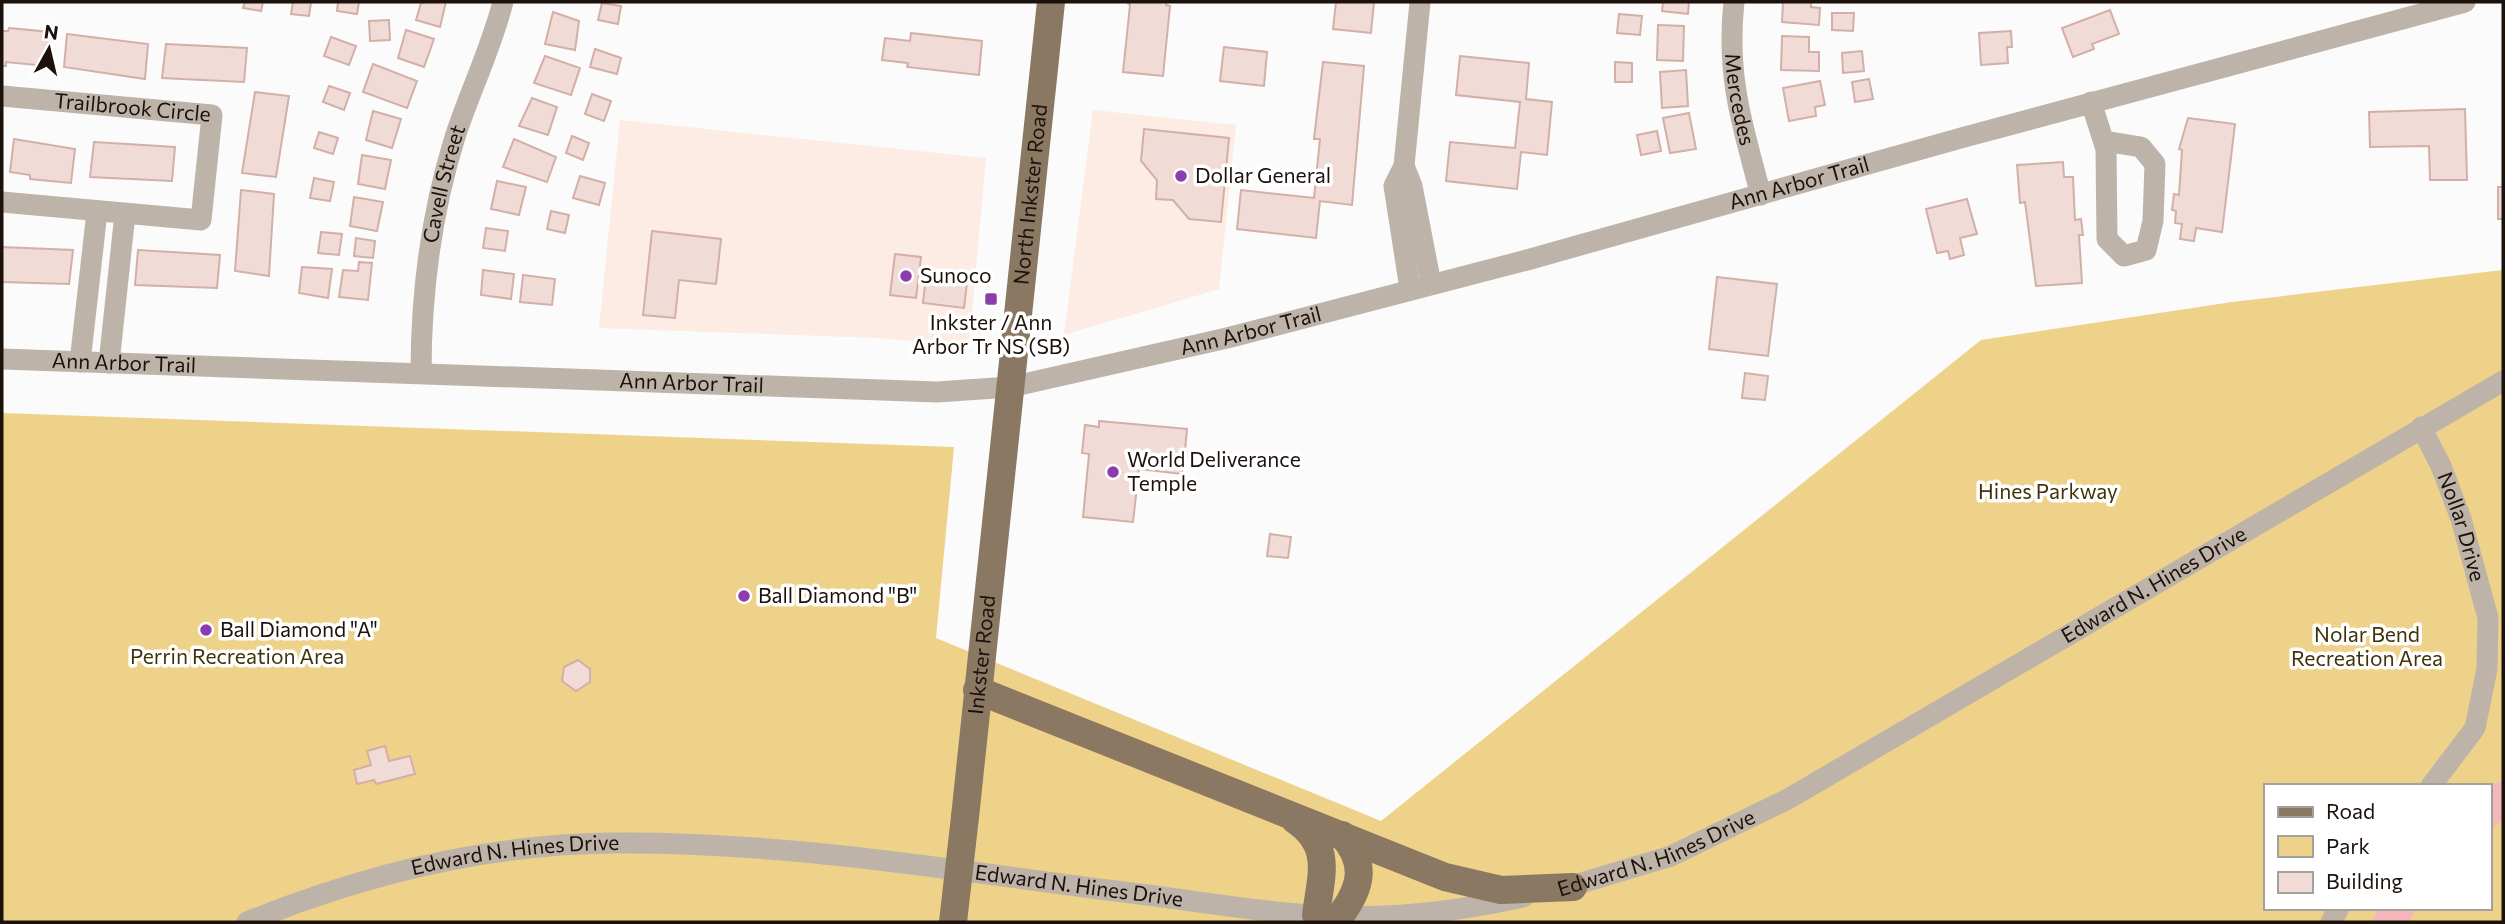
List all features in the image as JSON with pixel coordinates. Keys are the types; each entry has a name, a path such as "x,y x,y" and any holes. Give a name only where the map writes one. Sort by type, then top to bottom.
{"main road":[{"name":"North Inkster Road","path":"1010,387 1051,2"},
{"name":"Inkster Road","path":"953,922 1010,387"},
{"path":"976,690 1473,885 1523,891 1573,887"},
{"path":"1281,810 1312,834 1321,849 1328,916"},
{"path":"1328,916 1356,891 1358,855 1342,835"}],"street":[{"name":"Cavell Street","path":"421,373 423,298 436,211 455,138 484,64 503,2"},
{"path":"1420,2 1404,166 1412,186 1420,287"},
{"name":"Mercedes","path":"1734,2 1733,84 1737,110 1761,195"},
{"name":"Ann Arbor Trail","path":"2,359 937,392 1010,387 1227,338 1420,287 2465,2"},
{"name":"Trailbrook Circle","path":"2,96 212,115 201,220 2,202"},
{"path":"2091,102 2104,141 2107,239 2124,256 2146,250 2153,221 2155,164 2141,147 2104,141"},
{"path":"80,362 97,212"},
{"path":"109,363 125,214"},
{"name":"Edward N. Hines Drive","path":"247,922 355,883 439,862 535,848 611,843 771,850 1328,916 1430,912 1498,903 1573,887 1671,856 1788,799 2503,381"},
{"name":"Nollar Drive","path":"2421,427 2441,466 2461,519 2488,618 2487,669 2474,727 2432,784"}],"shaded area":[{"path":"1093,110 1236,125 1219,289 1064,335"},
{"path":"620,120 986,158 969,346 877,338 599,328"}],"green space":[{"path":"2503,270 2503,922 2,922 2,413 954,447 936,638 1381,821 1981,340 2232,302"}],"building":[{"path":"245,2 263,2 261,11 243,8"},
{"path":"293,2 311,2 309,16 291,14"},
{"path":"338,2 359,2 357,14 337,11"},
{"path":"446,2 440,27 416,20 421,3"},
{"path":"1126,2 1167,2 1166,5 1170,6 1163,76 1123,72 1130,5"},
{"path":"1336,2 1374,2 1371,33 1333,29"},
{"path":"1663,2 1689,2 1688,14 1662,11"},
{"path":"1783,2 1811,2 1811,7 1820,8 1819,25 1782,22"},
{"path":"602,3 621,6 618,24 598,20"},
{"path":"2110,10 2119,34 2092,44 2094,49 2073,57 2062,28"},
{"path":"553,12 579,21 575,50 545,44"},
{"path":"1832,13 1854,13 1853,31 1832,30"},
{"path":"1619,14 1642,16 1640,35 1617,33"},
{"path":"389,20 390,40 370,41 369,21"},
{"path":"1658,25 1684,26 1683,61 1657,60"},
{"path":"9,28 50,32 46,66 6,62 6,66 2,66 2,31 8,31"},
{"path":"406,30 434,39 424,67 398,58"},
{"path":"2011,31 2012,47 2007,47 2008,63 1981,65 1979,33"},
{"path":"911,33 982,41 979,75 907,67 908,63 882,60 885,38 910,41"},
{"path":"67,34 148,44 145,79 64,67"},
{"path":"1782,36 1809,37 1809,52 1819,52 1819,71 1781,70"},
{"path":"331,37 356,46 349,65 324,56"},
{"path":"166,44 247,48 244,82 162,78"},
{"path":"1224,47 1267,52 1264,86 1220,81"},
{"path":"595,49 621,58 617,74 590,67"},
{"path":"1862,51 1864,71 1843,73 1842,53"},
{"path":"545,56 580,68 571,95 534,83"},
{"path":"1460,56 1529,63 1526,99 1552,102 1547,155 1521,152 1517,189 1446,181 1450,142 1515,148 1520,102 1456,95"},
{"path":"1323,62 1364,66 1352,205 1320,201 1316,238 1237,229 1241,190 1314,198 1320,139 1314,139"},
{"path":"1615,62 1632,63 1632,82 1615,82"},
{"path":"373,64 417,81 407,108 363,92"},
{"path":"1686,70 1688,106 1662,108 1660,72"},
{"path":"1869,79 1873,99 1855,102 1852,82"},
{"path":"1820,81 1825,105 1815,107 1816,116 1789,121 1783,88"},
{"path":"329,86 350,93 344,110 323,102"},
{"path":"255,92 289,96 276,177 242,173"},
{"path":"592,94 611,101 604,121 585,114"},
{"path":"532,98 557,107 548,135 519,126"},
{"path":"2465,109 2467,180 2430,180 2429,146 2370,147 2369,112"},
{"path":"373,111 401,119 392,148 366,140"},
{"path":"1689,113 1696,149 1670,153 1663,118"},
{"path":"2188,118 2235,124 2222,232 2196,228 2194,241 2180,239 2182,224 2175,223 2176,211 2172,210 2174,194 2179,195 2182,150 2179,149"},
{"path":"1144,129 1229,138 1221,222 1189,219 1173,200 1156,199 1157,180 1141,161"},
{"path":"1657,131 1661,151 1641,155 1637,135"},
{"path":"319,132 338,138 333,154 314,148"},
{"path":"572,136 589,143 583,160 566,153"},
{"path":"14,139 75,149 71,183 30,179 30,175 10,172"},
{"path":"514,139 556,157 547,182 503,167"},
{"path":"94,142 175,147 172,181 90,177"},
{"path":"362,155 391,160 385,189 358,184"},
{"path":"2063,162 2064,177 2073,177 2075,220 2081,219 2083,235 2079,235 2082,283 2036,286 2025,202 2020,203 2017,165"},
{"path":"580,176 605,183 599,205 573,198"},
{"path":"314,178 334,182 330,201 310,198"},
{"path":"497,181 526,187 519,215 491,209"},
{"path":"2498,187 2503,187 2503,219 2498,219"},
{"path":"241,190 274,194 269,276 235,271"},
{"path":"354,197 383,202 377,231 350,226"},
{"path":"1967,199 1977,234 1960,238 1964,255 1950,259 1948,251 1937,253 1926,209"},
{"path":"551,211 569,215 565,233 547,229"},
{"path":"486,228 508,231 505,251 483,248"},
{"path":"652,231 721,239 716,284 679,280 675,318 643,315"},
{"path":"321,232 342,234 339,255 318,253"},
{"path":"356,238 375,241 373,258 354,256"},
{"path":"2,247 73,250 69,284 2,282"},
{"path":"138,250 220,255 217,288 135,285"},
{"name":"Sunoco","path":"895,254 921,257 916,298 890,295"},
{"path":"359,262 372,263 368,300 339,297 343,270 358,271"},
{"path":"302,267 332,269 328,298 299,293"},
{"path":"483,270 514,274 511,299 481,295"},
{"path":"523,275 555,279 552,305 520,302"},
{"name":"Sunoco","path":"926,277 967,282 964,308 923,303"},
{"path":"1717,277 1777,284 1768,356 1709,349"},
{"path":"1745,373 1768,376 1765,400 1742,398"},
{"name":"World Deliverance Temple","path":"1099,421 1187,429 1185,451 1190,452 1189,459 1184,459 1182,474 1139,469 1133,522 1083,517 1089,454 1082,453 1085,425 1099,427"},
{"path":"1270,534 1291,537 1288,558 1267,556"},
{"path":"578,660 590,669 590,682 576,691 562,681 564,667"},
{"path":"385,746 389,761 410,756 415,774 376,784 374,780 357,784 354,770 371,765 367,751"}],"waterway":[{"path":"2491,808 2503,798"},
{"path":"2390,922 2397,910"}],"place":[{"name":"Dollar General","path":"1181,176"},
{"name":"Sunoco","path":"906,276"},
{"name":"Inkster / Ann Arbor Tr NS (SB)","path":"991,299"},
{"name":"World Deliverance Temple","path":"1113,472"},
{"name":"Ball Diamond \"B\"","path":"744,596"},
{"name":"Ball Diamond \"A\"","path":"206,630"}],"park label":[{"name":"Hines Parkway","path":"2048,492"},
{"name":"Nolar Bend Recreation Area","path":"2367,647"},
{"name":"Perrin Recreation Area","path":"237,657"}]}
